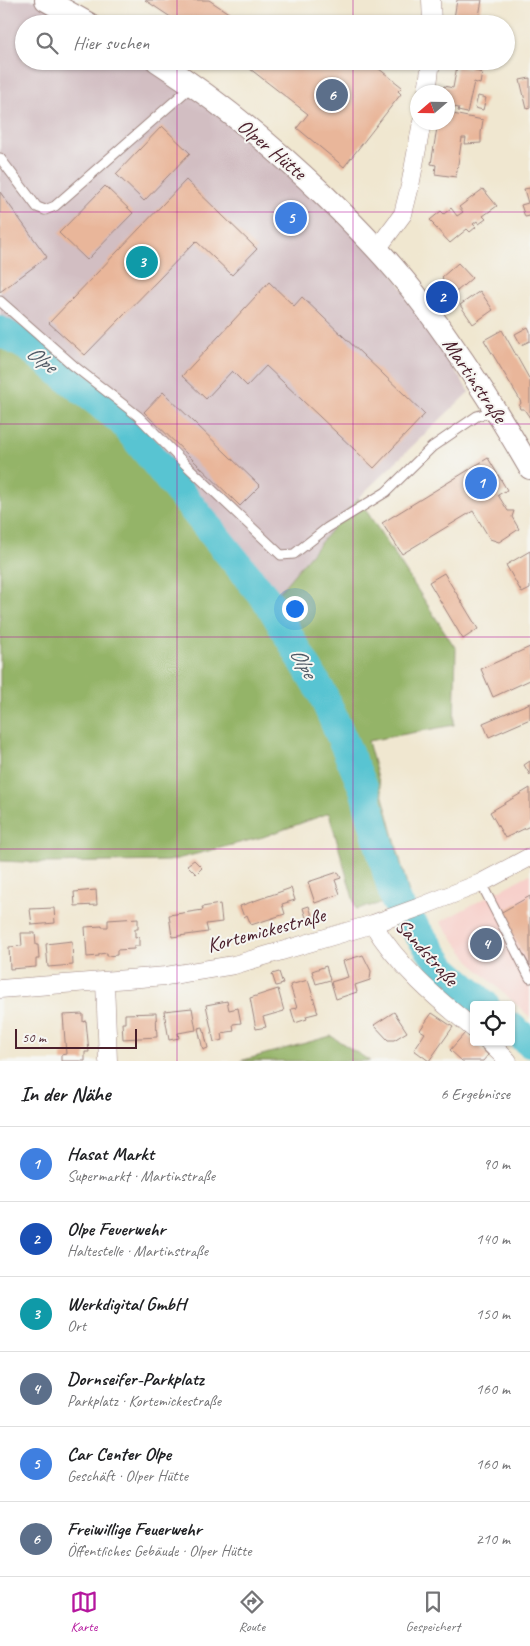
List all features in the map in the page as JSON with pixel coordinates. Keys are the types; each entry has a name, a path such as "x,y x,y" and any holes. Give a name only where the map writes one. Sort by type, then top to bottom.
{"street":[{"path":"46,0 73,15"},
{"path":"431,0 432,15"},
{"name":"Olper Hütte","path":"170,70 252,131 299,171 377,249"},
{"path":"428,85 430,70"},
{"path":"377,249 402,214 410,186 420,130"},
{"name":"Martinstraße","path":"377,249 421,302 497,410 530,468"},
{"name":"Kortemickestraße","path":"0,989 166,976 234,965 420,907 481,883 530,857"},
{"name":"Sandstraße","path":"380,921 383,941 410,971 470,1027"},
{"path":"105,982 108,1061"},
{"path":"493,1046 508,1061"}],"lane":[{"path":"0,158 37,207 45,210 55,206 193,85"},
{"path":"0,301 74,366 138,416 186,465 282,555 294,554 327,528 386,492 432,447 478,416 497,410"},
{"path":"481,883 530,978"}],"shaded area":[{"path":"0,0 46,0 73,15 15,15 15,70 168,70 377,249 469,392 358,498 275,597 131,417 32,341 0,323"},
{"path":"530,874 530,1017 515,1003 515,1001 512,1001 474,966 440,922"}],"green space":[{"path":"0,323 32,341 131,417 275,597 358,498 456,649 454,725 368,741 409,893 397,900 356,909 329,813 263,837 169,861 46,863 0,861"},
{"path":"331,1036 370,1061 240,1061"}],"building":[{"path":"145,0 209,0 232,15 168,15"},
{"path":"457,0 482,0 479,15 454,15"},
{"path":"251,70 380,70 402,87 398,91 401,94 344,167 297,128 308,114"},
{"path":"456,70 476,70 482,73 480,84 474,82 467,113 458,111 459,108 455,107 454,85"},
{"path":"530,78 530,108 527,109 520,80"},
{"path":"478,96 486,98 483,110 475,108"},
{"path":"455,114 483,120 481,143 465,144 466,138 462,138 456,177 435,174 436,165 431,164 437,130 455,130"},
{"path":"162,126 190,153 144,201 116,174"},
{"path":"186,180 257,249 232,275 196,241 85,355 49,323"},
{"path":"105,186 133,213 87,260 59,233"},
{"path":"530,188 530,216 525,217 521,205 528,203 524,189"},
{"path":"483,189 497,206 483,216 486,219 479,224 477,221 473,224 476,227 470,232 467,229 450,243 430,220 441,211 444,214 451,208 457,216 463,212 459,207"},
{"path":"0,192 47,257 0,292"},
{"path":"458,263 472,278 456,292 442,280 442,277"},
{"path":"269,282 294,306 302,297 425,414 374,468 266,366 247,386 232,371 206,399 182,376"},
{"path":"480,291 493,310 473,324 460,305"},
{"path":"528,327 530,341 521,345 515,334"},
{"path":"502,330 530,380 530,418 524,409 520,409 521,403 519,398 484,340"},
{"path":"163,392 260,486 240,506 144,412"},
{"path":"488,458 507,490 498,495 508,511 514,511 512,517 519,529 499,542 490,539 473,511 402,554 382,523"},
{"path":"530,551 530,589 522,593 506,565"},
{"path":"444,573 478,629 463,639 429,582"},
{"path":"530,647 530,680 493,697 481,669"},
{"path":"530,703 530,719 489,737 483,723"},
{"path":"530,761 530,775 524,765"},
{"path":"530,788 530,826 505,838 490,812"},
{"path":"194,860 202,868 196,874 187,865"},
{"path":"338,872 341,878 335,880 340,894 315,903 308,882"},
{"path":"291,888 295,900 282,904 285,914 251,925 247,915 244,917 240,906"},
{"path":"96,890 97,905 75,906 74,892"},
{"path":"530,896 530,966 500,913"},
{"path":"220,904 222,922 206,924 208,932 172,937 169,915 203,910 202,907"},
{"path":"309,906 313,919 307,921 303,908"},
{"path":"54,908 55,923 32,925 30,909"},
{"path":"138,918 138,929 135,929 135,938 139,937 139,946 134,946 134,949 117,950 117,955 107,956 107,953 87,957 85,927 108,927 108,920"},
{"path":"21,933 35,933 39,959 36,959 36,967 10,969 9,947 22,946"},
{"path":"72,941 73,965 48,967 46,944"},
{"path":"363,955 371,971 370,980 355,985 357,992 336,999 331,982 348,977 343,961"},
{"path":"326,966 330,980 316,984 312,971"},
{"path":"279,972 283,984 276,986 272,974"},
{"path":"308,980 318,1013 306,1016 307,1019 295,1023 291,1009 297,1008 290,985"},
{"path":"278,989 284,1011 263,1017 266,1027 256,1029 250,998"},
{"path":"227,1001 229,1010 238,1008 241,1023 233,1024 234,1031 222,1033 223,1040 214,1042 206,1005"},
{"path":"192,1008 196,1030 178,1033 179,1038 169,1040 164,1011"},
{"path":"394,1012 407,1032 394,1040 388,1040 374,1025"},
{"path":"156,1013 157,1037 123,1039 122,1023 125,1023 125,1014"},
{"path":"432,1013 453,1027 429,1061 414,1050 425,1033 420,1030"},
{"path":"83,1014 83,1022 86,1021 89,1052 85,1052 85,1061 61,1061 61,1055 66,1054 63,1015"},
{"path":"203,1027 208,1048 203,1050 198,1028"},
{"path":"465,1033 470,1038 470,1046 479,1046 488,1055 483,1061 462,1061 450,1050"}],"waterway":[{"name":"Olpe","path":"0,331 30,348 122,421 270,604 323,695 364,789 395,900 444,969 480,1001"},
{"name":"Olpe","path":"515,1030 530,1043"}],"place":[{"name":"Freiwillige Feuerwehr","path":"332,95"},
{"name":"Car Center Olpe","path":"291,218"},
{"name":"Werkdigital GmbH","path":"142,262"},
{"name":"Olpe Feuerwehr","path":"442,297"},
{"name":"Hasat Markt","path":"481,483"},
{"name":"Dornseifer-Parkplatz","path":"486,944"}]}
